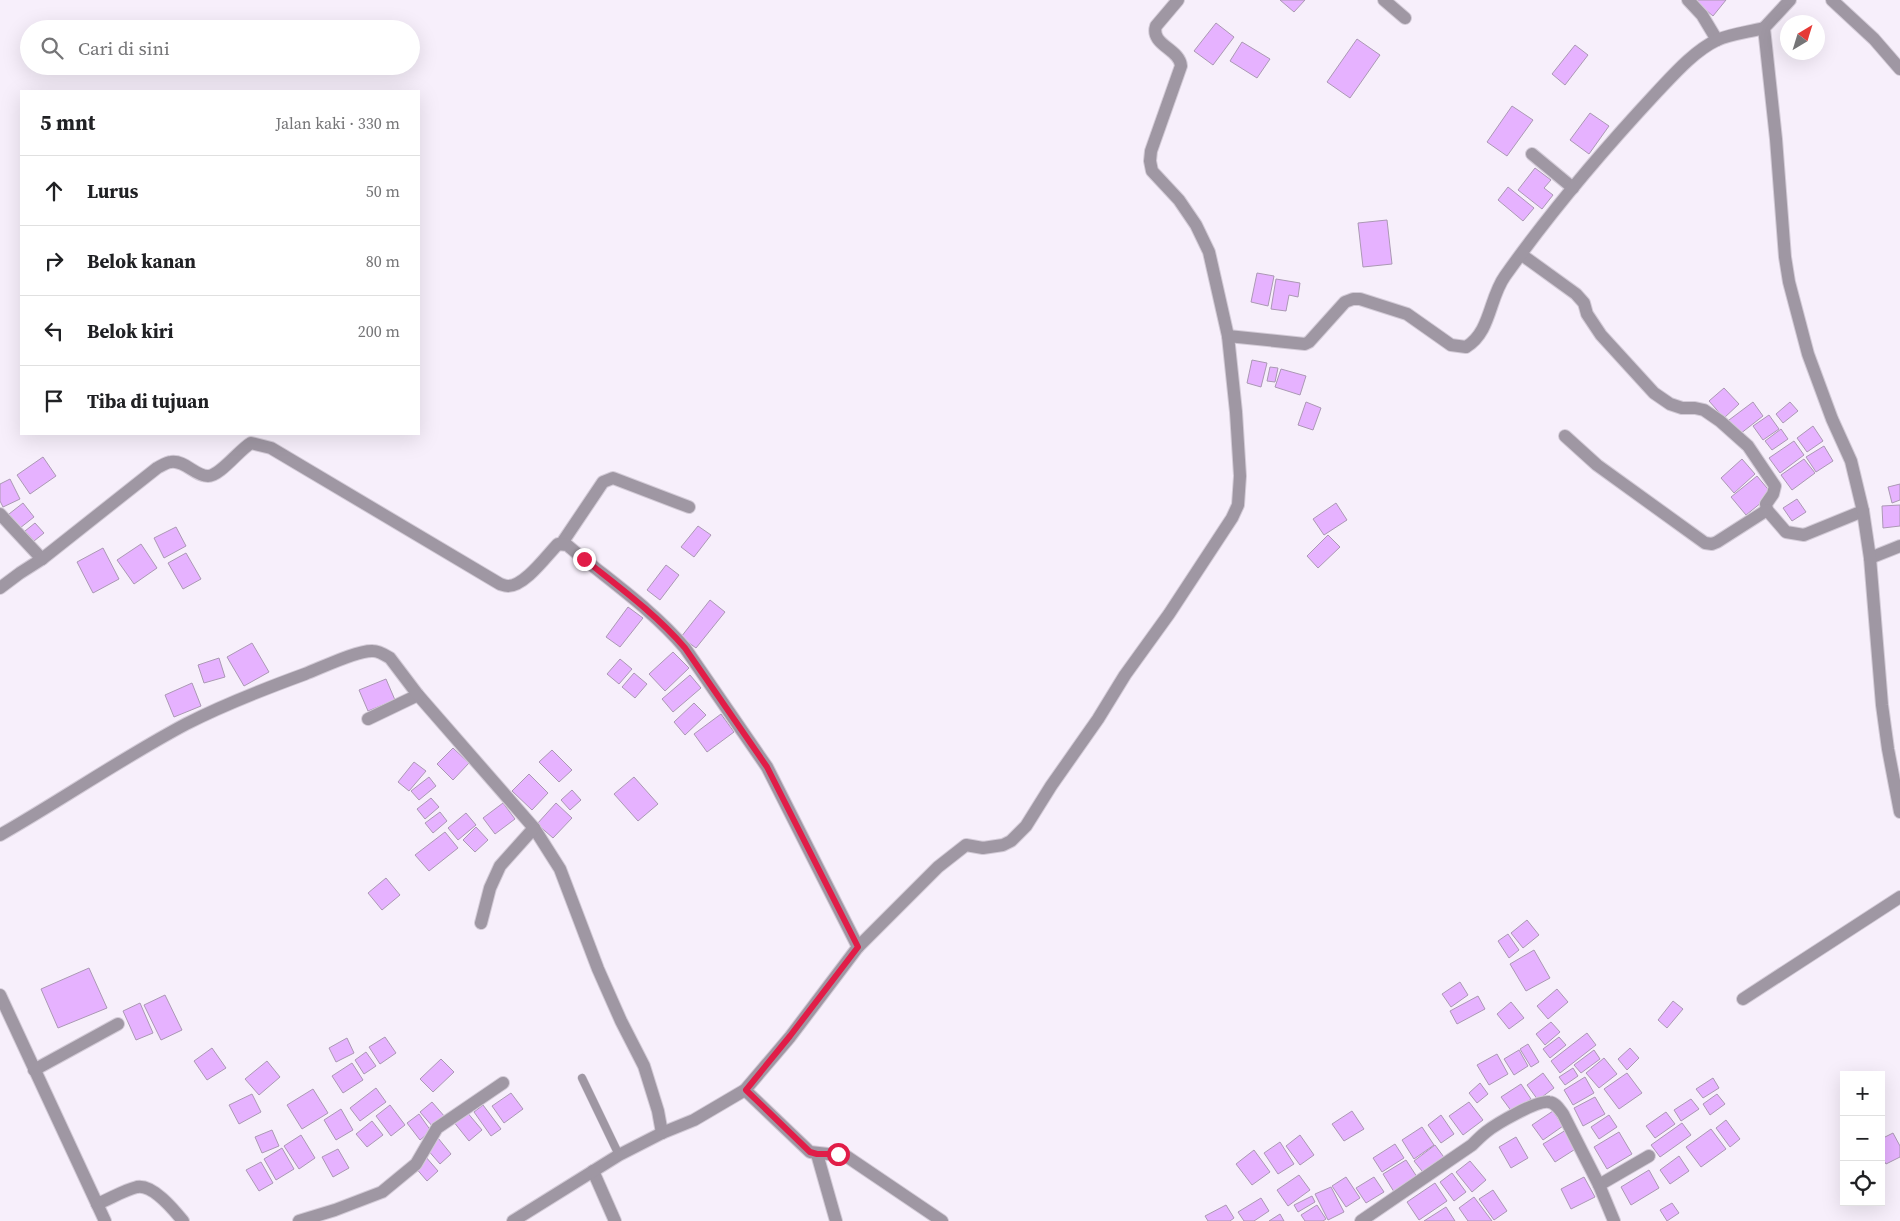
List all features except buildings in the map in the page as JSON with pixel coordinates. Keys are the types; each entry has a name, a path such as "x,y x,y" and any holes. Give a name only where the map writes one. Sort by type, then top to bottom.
{"street":[{"path":"513,1221 619,1155 662,1132 694,1120 746,1090 858,947 938,867 962,847 970,845 978,848 1003,845 1011,841 1026,826 1050,786 1098,719 1125,675 1169,614 1232,518 1238,505 1240,476 1236,412 1228,336 1209,252 1196,224 1179,200 1152,171 1150,161 1151,151 1182,66 1178,58 1157,38 1154,30 1178,0"},
{"path":"1384,0 1405,18"},
{"path":"1688,0 1702,15 1717,40"},
{"path":"1228,336 1292,344 1307,343 1345,302 1360,299 1408,314 1451,344 1466,347 1473,342 1484,327 1494,297 1504,277 1573,188 1625,126 1693,57 1717,40 1764,28 1790,0"},
{"path":"1832,0 1874,39 1900,69"},
{"path":"1764,28 1776,139 1785,257 1789,282 1808,354 1832,419 1851,461 1863,510 1870,558 1882,705 1900,812"},
{"path":"1532,154 1573,188"},
{"path":"1522,255 1576,294 1584,303 1587,314 1601,335 1654,393 1670,404 1682,408 1704,410 1720,420 1748,446 1775,486 1773,494 1766,504 1767,510 1786,532 1804,535 1863,510"},
{"path":"1565,436 1596,465 1705,543 1712,544 1717,542 1767,510"},
{"path":"0,588 42,559 157,468 172,462 185,465 202,475 209,476 216,474 251,444 271,448 500,584 508,586 519,582 527,576 558,544 562,543 603,482 613,478 689,507"},
{"path":"0,514 42,559"},
{"path":"562,543 644,606 670,630 685,648 767,767 858,947"},
{"path":"1870,558 1900,546"},
{"path":"0,835 191,722 260,690 337,661 371,651 384,654 390,658 418,695 534,828 560,869 598,969 644,1066 658,1111 662,1132"},
{"path":"368,719 418,695"},
{"path":"481,923 490,888 500,866 534,828"},
{"path":"1743,999 1900,897"},
{"path":"0,995 104,1221"},
{"path":"34,1070 118,1024"},
{"path":"299,1221 382,1192 416,1164 437,1128 503,1083"},
{"path":"746,1090 810,1152 846,1156 942,1221"},
{"path":"1361,1221 1472,1145 1487,1131 1506,1119 1543,1102 1556,1105 1563,1114 1599,1185 1614,1221"},
{"path":"817,1154 836,1221"},
{"path":"1599,1185 1649,1156"},
{"path":"593,1171 615,1221"},
{"path":"97,1204 138,1187 148,1188 174,1208 183,1221"}],"lane":[{"path":"582,1078 619,1155"}],"route":[{"path":"584,559 644,606 670,630 685,648 767,767 858,947 803,1020 746,1090 810,1152 838,1154"}]}
